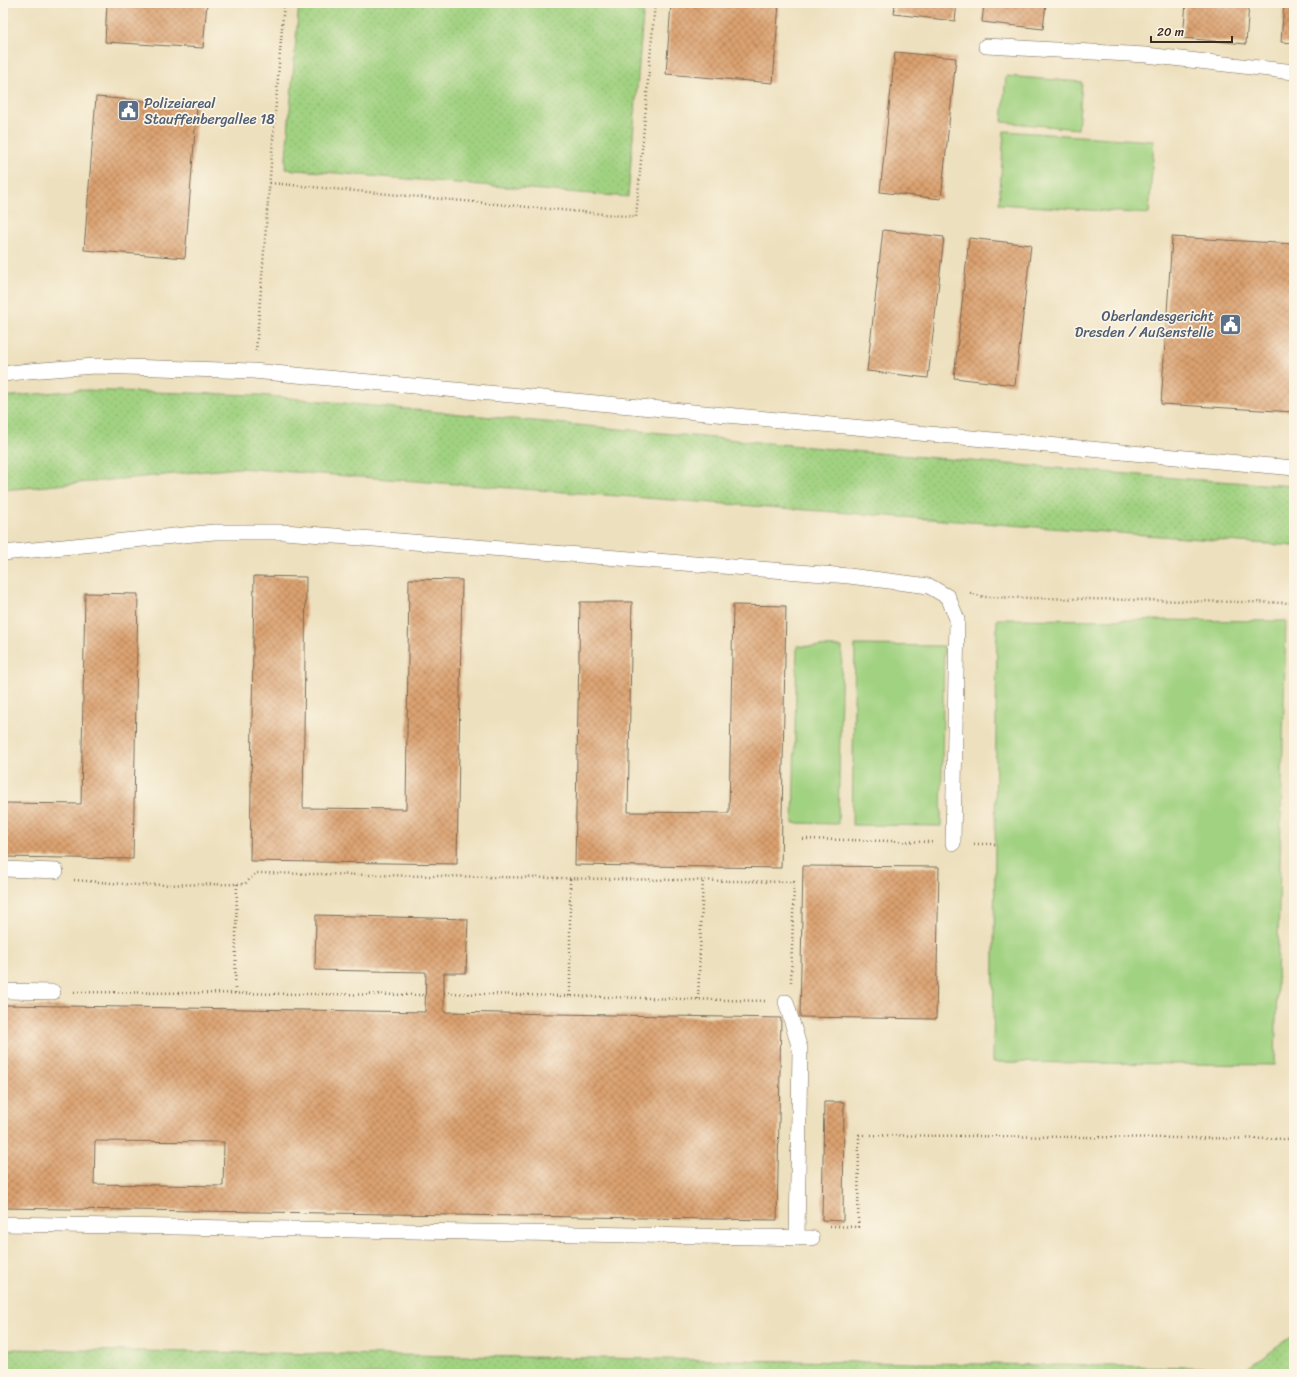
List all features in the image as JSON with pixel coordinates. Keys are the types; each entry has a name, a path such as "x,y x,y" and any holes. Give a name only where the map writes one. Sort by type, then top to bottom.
{"lane":[{"path":"986,46 1146,55 1294,72"},
{"path":"3,374 95,366 253,371 1294,468"},
{"path":"3,553 214,532 284,532 849,576 929,586 948,597 957,619 953,843"},
{"path":"3,869 56,871"},
{"path":"3,991 53,992"},
{"path":"786,1002 800,1049 797,1232"},
{"path":"3,1224 797,1232 812,1238"}],"path":[{"path":"253,371 284,3"},
{"path":"270,183 636,217 655,3"},
{"path":"948,597 968,592 984,597 1294,603"},
{"path":"803,839 995,844"},
{"path":"56,871 59,879 137,884 244,884 256,873 794,882 790,1002 444,993"},
{"path":"570,878 570,996"},
{"path":"698,1000 703,880"},
{"path":"235,993 237,884"},
{"path":"53,992 426,995"},
{"path":"797,1232 858,1227 859,1135 1294,1139"}],"green space":[{"path":"299,3 644,3 628,197 285,169"},
{"path":"1006,76 1082,82 1078,129 1002,122"},
{"path":"1004,131 1154,141 1149,214 999,204"},
{"path":"79,390 258,395 864,452 1187,479 1294,486 1294,546 239,468 3,490 3,397"},
{"path":"997,619 1286,621 1275,1065 993,1062"},
{"path":"855,645 944,646 941,826 852,825"},
{"path":"797,646 842,647 838,824 793,823"},
{"path":"1294,1335 1294,1374 3,1374 3,1349 1248,1368"}],"building":[{"path":"107,3 207,3 203,48 105,42"},
{"path":"671,3 779,3 773,83 666,74"},
{"path":"895,3 957,3 955,21 894,14"},
{"path":"984,3 1046,3 1043,29 982,22"},
{"path":"1186,3 1249,3 1246,44 1183,38"},
{"path":"1284,3 1294,3 1294,43 1281,42"},
{"path":"895,52 956,58 941,199 880,192"},
{"path":"96,97 197,105 185,258 84,250"},
{"path":"883,230 944,237 928,378 867,371"},
{"name":"Oberlandesgericht Dresden / Außenstelle","path":"1172,237 1294,244 1294,412 1161,404"},
{"path":"969,238 1031,245 1015,385 954,378"},
{"path":"254,576 306,577 303,808 406,809 409,579 462,580 457,864 250,861"},
{"path":"85,593 138,594 133,859 3,857 3,803 81,804"},
{"path":"580,602 632,602 628,812 729,813 733,605 786,606 781,868 575,865"},
{"path":"803,866 939,867 936,1019 800,1017"},
{"path":"316,915 468,919 466,973 444,973 444,1012 781,1018 777,1220 3,1208 3,1005 425,1012 426,972 315,970","holes":["95,1141 224,1142 223,1186 94,1184"]},
{"path":"824,1102 844,1102 843,1221 822,1220"}],"place":[{"name":"Polizeiareal Stauffenbergallee 18","path":"129,111"},
{"name":"Oberlandesgericht Dresden / Außenstelle","path":"1230,324"}]}
